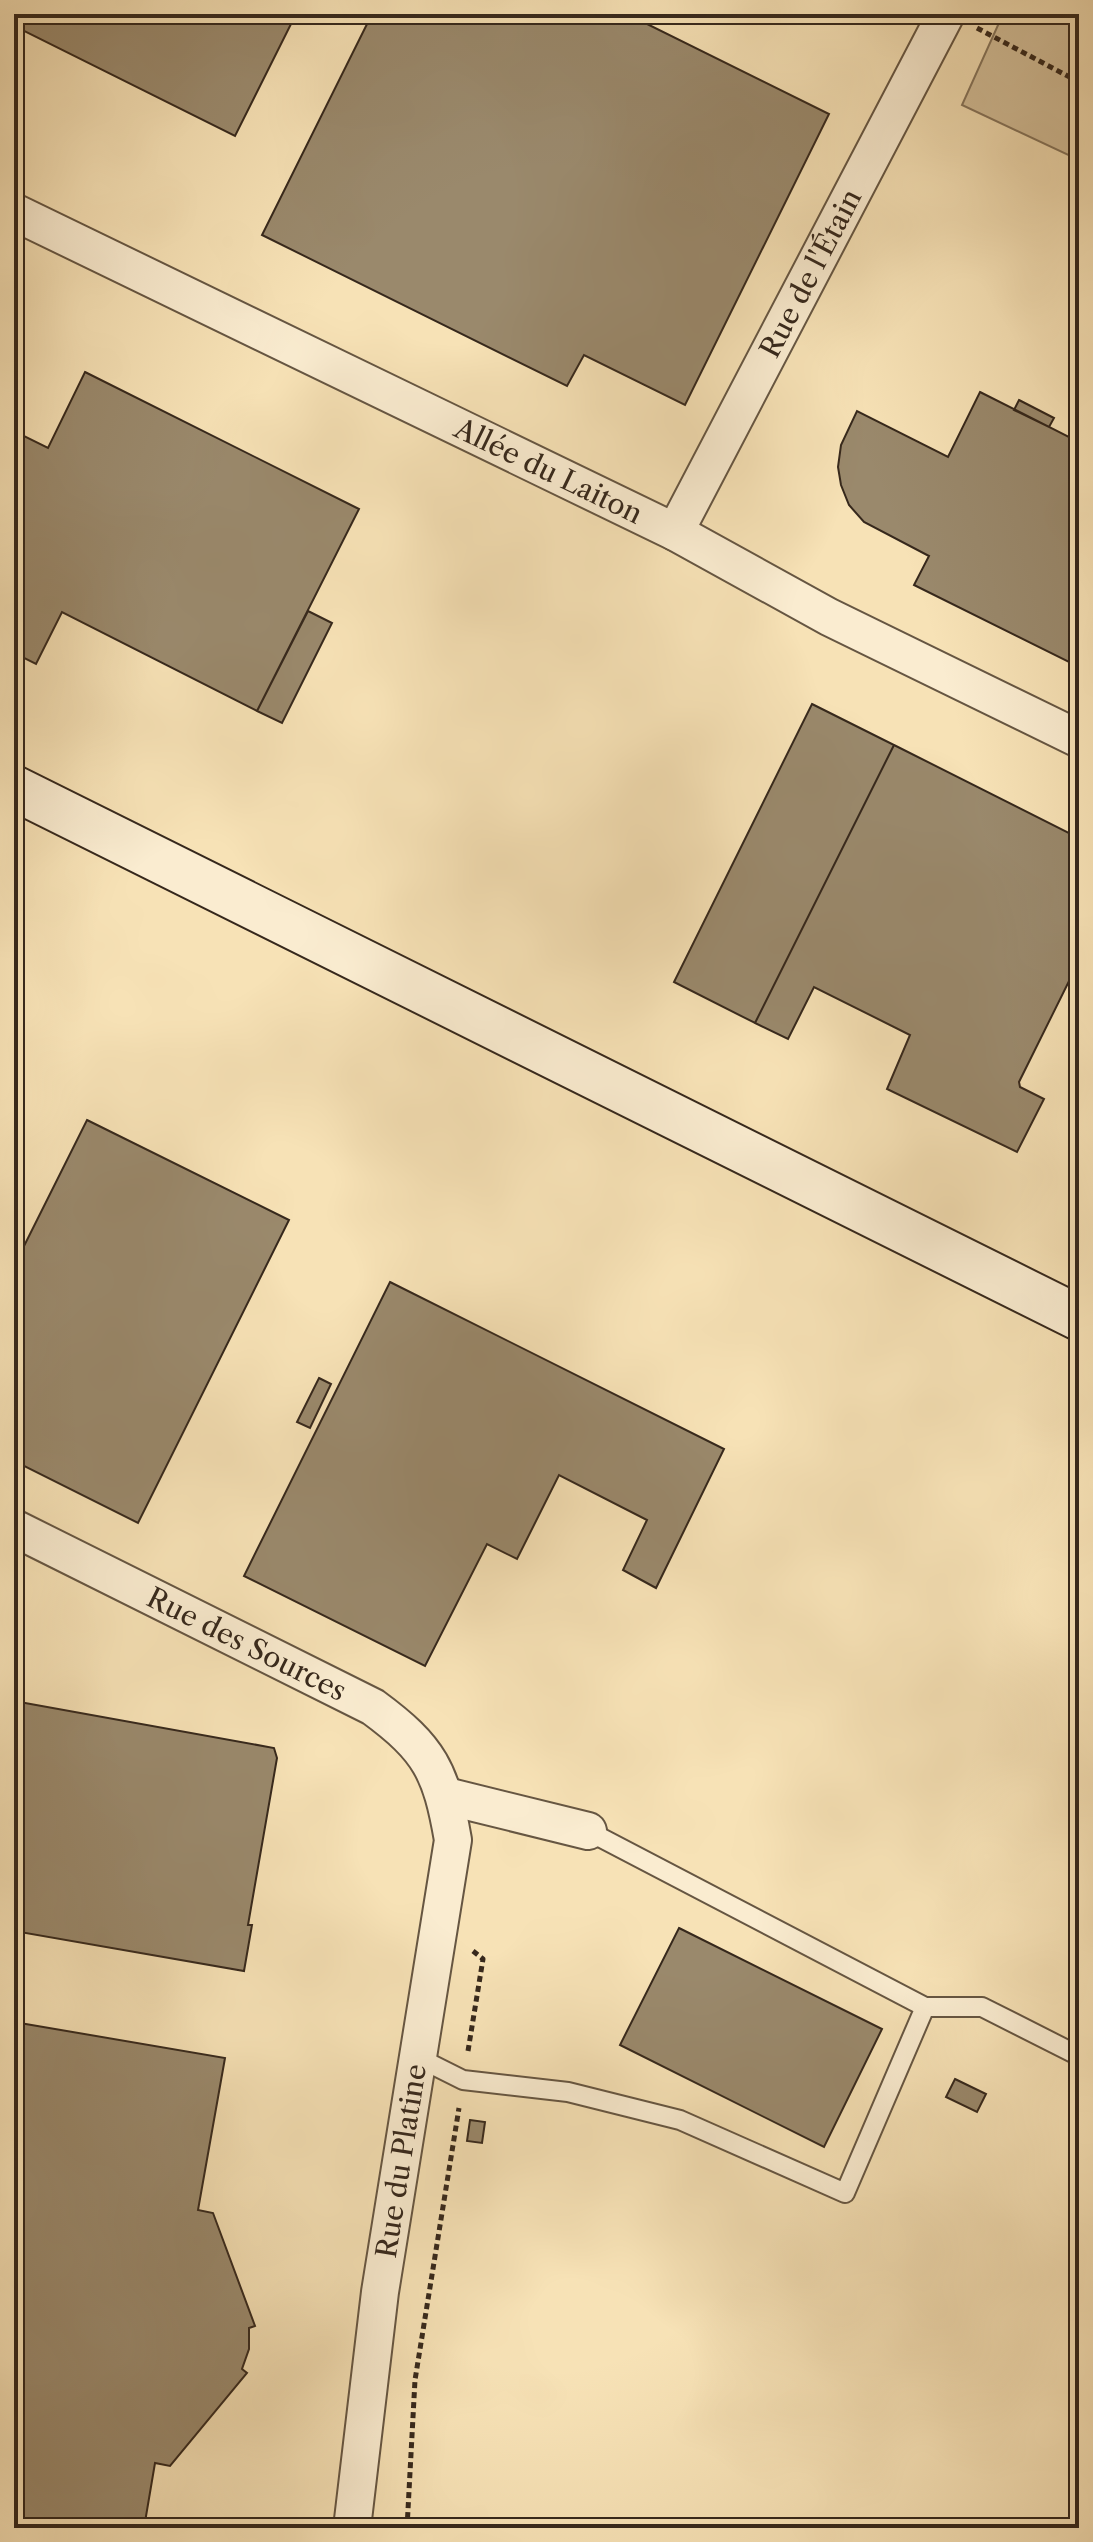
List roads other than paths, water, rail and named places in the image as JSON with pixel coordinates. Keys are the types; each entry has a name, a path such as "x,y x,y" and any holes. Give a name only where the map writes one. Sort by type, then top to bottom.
{"street":[{"name":"Rue de l'Étain","path":"675,532 955,18"},
{"name":"Allée du Laiton","path":"14,212 675,532 829,617 1079,739"},
{"path":"14,788 1079,1318"},
{"name":"Rue des Sources","path":"14,1528 373,1707 405,1731 427,1756 446,1796"},
{"path":"446,1796 588,1831"},
{"name":"Rue du Platine","path":"352,2528 380,2292 453,1840 446,1796"}],"lane":[{"path":"588,1831 925,2007 982,2007 1079,2056"},
{"path":"417,2057 463,2080 568,2092 680,2120 845,2193 925,2007"}]}
